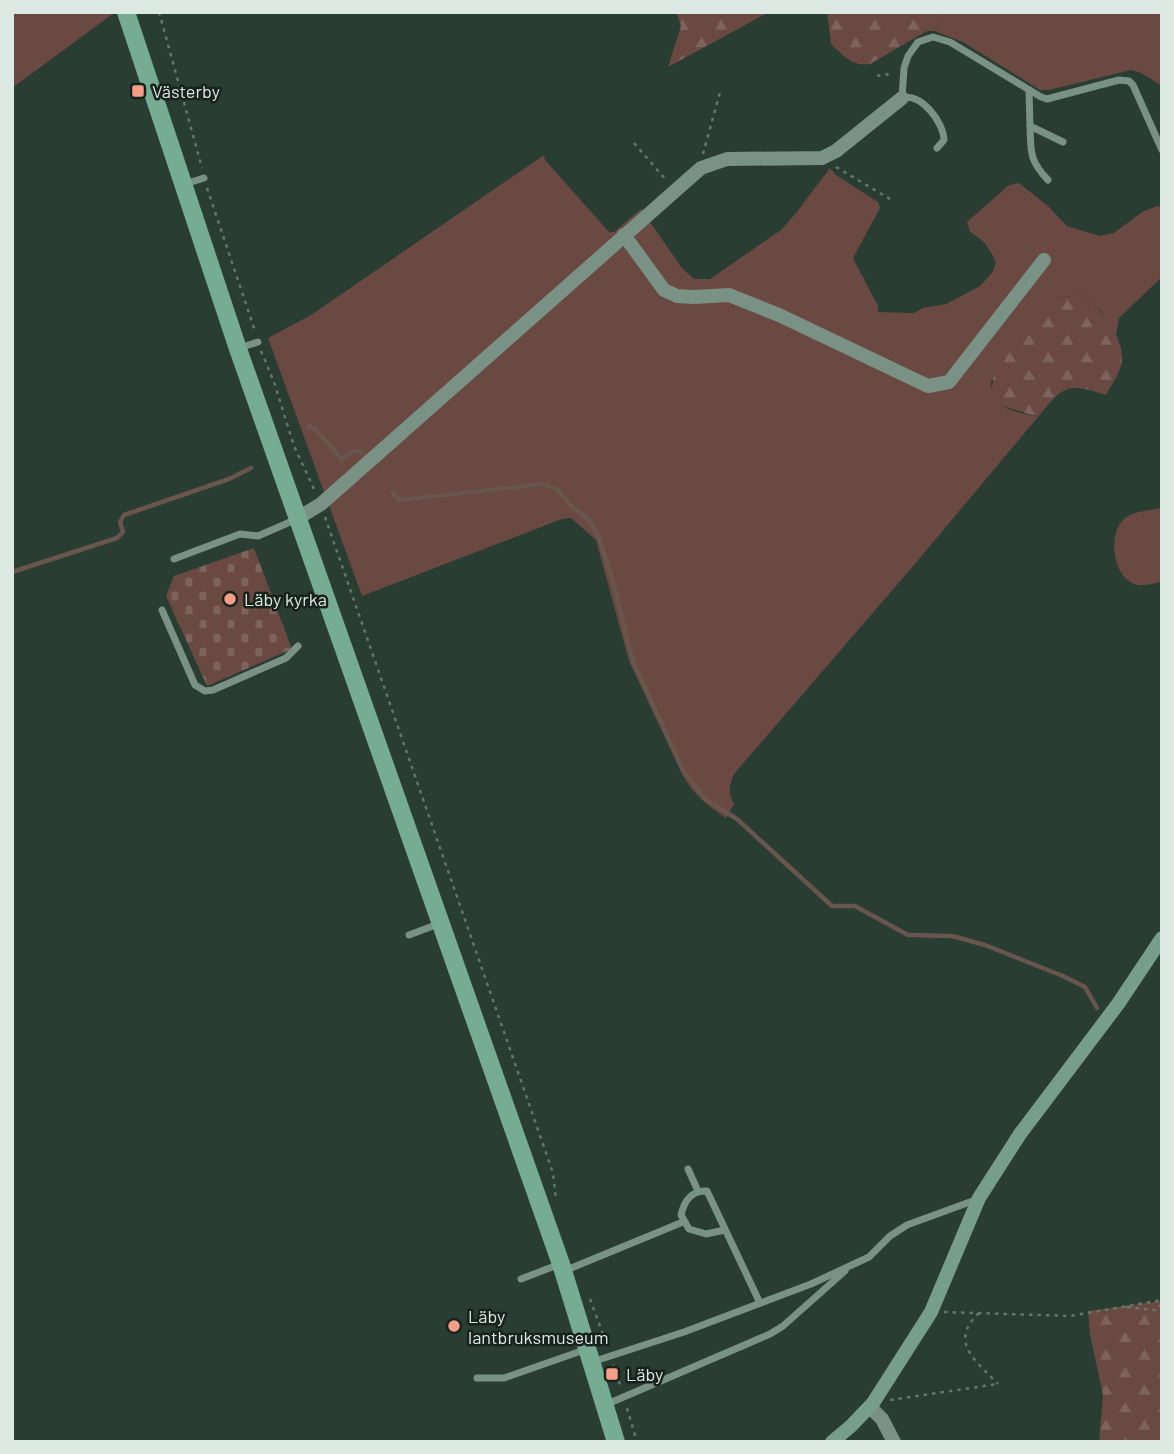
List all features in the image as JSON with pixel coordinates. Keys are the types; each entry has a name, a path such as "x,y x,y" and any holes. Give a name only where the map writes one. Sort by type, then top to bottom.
{"main road":[{"path":"125,12 238,349 562,1268 616,1442"}],"street":[{"path":"298,518 321,504 698,170 715,161 727,159 822,158 836,151 903,92"},
{"path":"624,235 664,290 677,296 729,295 779,315 929,386 949,383 1045,260"},
{"path":"831,1442 871,1405 931,1312 979,1198 1020,1134 1118,1004 1162,939"},
{"path":"871,1405 894,1442"}],"lane":[{"path":"937,148 944,140 940,124 916,99 903,92 904,68 908,56 918,42 933,37 950,42 1041,97 1053,98 1119,80 1129,81 1162,150"},
{"path":"1029,90 1031,157 1048,180"},
{"path":"1030,126 1063,142"},
{"path":"182,184 204,178"},
{"path":"238,349 258,342"},
{"path":"174,559 240,534 258,536 298,518"},
{"path":"162,610 195,685 205,691 214,690 286,659 298,646"},
{"path":"409,935 442,923"},
{"path":"688,1168 698,1191"},
{"path":"725,1230 713,1234 699,1233 689,1228 683,1222 681,1210 689,1197 698,1191 707,1191 760,1303"},
{"path":"477,1378 505,1378 590,1355 610,1356 684,1332 811,1284 869,1257 890,1236 907,1225 979,1198"},
{"path":"522,1279 562,1268 683,1222"},
{"path":"605,1405 770,1334 783,1326 850,1266"}],"path":[{"path":"159,12 204,178 258,342 294,446 321,504 553,1173 557,1206"},
{"path":"877,76 891,75 903,92"},
{"path":"698,170 720,92"},
{"path":"634,143 673,191"},
{"path":"822,158 890,199"},
{"path":"587,1292 637,1442"},
{"path":"931,1312 1070,1316 1162,1300"},
{"path":"1122,1307 1162,1311"},
{"path":"871,1405 998,1384 972,1356 965,1343 967,1326 980,1313"}],"green space":[{"path":"12,12 114,12 114,13 12,88"},
{"path":"676,12 769,12 668,67 681,26"},
{"path":"827,12 943,12 934,31 927,31 870,64 858,64 849,60 831,44"},
{"path":"943,12 1162,12 1162,86 1131,70 1040,90 963,42 934,31"},
{"path":"544,155 545,160 609,232 614,232 641,209 682,268 694,279 710,279 781,230 830,168 836,175 878,202 880,208 853,258 878,306 878,312 914,313 923,308 946,304 980,286 992,273 996,263 986,245 970,232 967,222 1009,185 1019,183 1048,206 1067,226 1100,236 1114,233 1142,212 1157,206 1162,207 1162,277 1119,318 1116,336 1102,313 1082,292 1074,296 1055,297 991,382 992,391 1000,404 1013,411 1038,417 734,774 730,789 734,804 726,818 702,800 683,776 629,661 596,540 571,518 562,519 362,596 268,338 311,315"},
{"path":"1082,292 1108,322 1121,349 1120,368 1106,395 1082,389 1066,390 1038,417 999,405 991,396 994,373 1038,310 1055,297 1074,296"},
{"path":"1162,508 1162,582 1134,584 1119,569 1114,551 1116,532 1125,518"},
{"path":"254,548 292,649 207,686 166,596 174,576"},
{"path":"1162,1301 1162,1442 1099,1442 1103,1395 1088,1311"}],"waterway":[{"path":"309,426 316,430 342,459 352,452 360,451 364,454"},
{"path":"12,572 117,538 123,532 120,522 124,515 229,479 251,468"},
{"path":"393,493 400,500 543,484 558,490 571,506 589,520 598,535 633,661 683,770 705,799 737,819 832,906 855,906 908,935 952,936 985,945 1085,987 1097,1008"}],"place":[{"name":"Västerby","path":"138,91"},
{"name":"Läby kyrka","path":"230,599"},
{"name":"Läby lantbruksmuseum","path":"454,1326"},
{"name":"Läby","path":"612,1374"}]}
